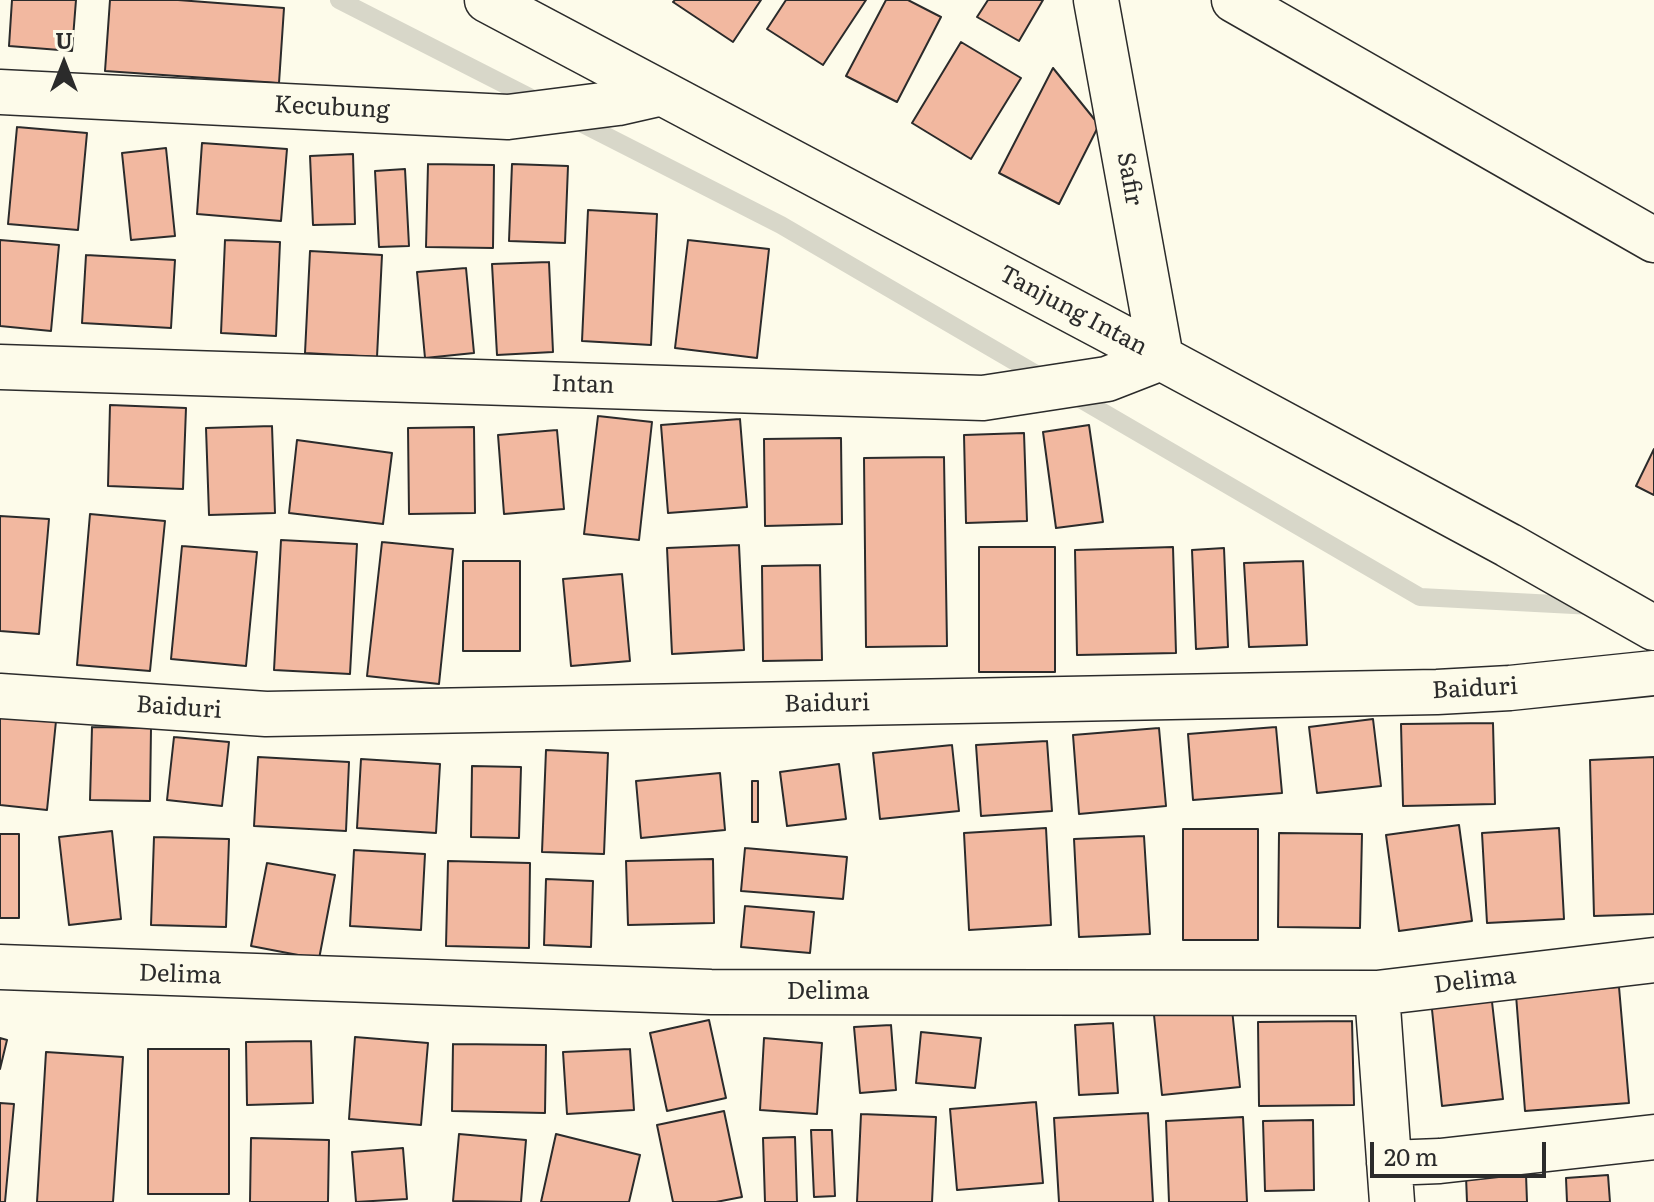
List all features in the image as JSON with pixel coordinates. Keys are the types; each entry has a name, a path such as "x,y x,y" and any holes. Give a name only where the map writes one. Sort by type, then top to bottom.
{"street":[{"name":"Tanjung Intan","path":"487,0 1161,358 1508,545 1654,628"},
{"name":"Safir","path":"1096,0 1161,358"},
{"path":"1234,0 1654,240"},
{"name":"Kecubung","path":"0,92 508,117 618,103 662,93"},
{"name":"Intan","path":"0,367 983,398 1107,379 1161,358"},
{"name":"Baiduri","path":"0,696 282,714 1437,692 1654,673"},
{"name":"Delima","path":"0,967 711,992 1377,993 1654,960"},
{"path":"1377,993 1391,1182 1440,1161 1654,1137"}],"building":[{"path":"12,0 76,0 72,51 9,46"},
{"path":"110,0 178,0 284,8 279,83 105,71"},
{"path":"761,0 733,42 673,2"},
{"path":"786,0 866,0 823,65 767,29"},
{"path":"886,0 908,0 941,17 897,102 846,76"},
{"path":"988,0 1043,0 1019,41 977,17"},
{"path":"961,42 1021,78 971,159 912,123"},
{"path":"1053,68 1099,125 1059,204 999,173"},
{"path":"17,127 87,133 78,230 8,224"},
{"path":"202,143 287,149 281,221 197,214"},
{"path":"166,148 175,236 131,240 122,153"},
{"path":"353,154 355,224 313,225 310,156"},
{"path":"428,164 494,165 493,248 426,247"},
{"path":"512,164 568,166 565,243 509,241"},
{"path":"405,169 409,246 379,247 375,171"},
{"path":"588,210 657,214 651,345 582,341"},
{"path":"0,240 59,245 51,331 0,326"},
{"path":"225,240 280,242 276,336 221,333"},
{"path":"688,240 769,249 757,358 675,348"},
{"path":"310,251 382,255 377,357 305,353"},
{"path":"86,255 175,260 171,328 82,323"},
{"path":"549,262 553,352 497,355 492,264"},
{"path":"466,268 474,353 425,358 417,272"},
{"path":"110,405 186,408 183,489 108,486"},
{"path":"598,416 652,422 639,540 584,534"},
{"path":"740,419 747,507 668,513 661,425"},
{"path":"1089,425 1103,522 1056,528 1043,432"},
{"path":"272,426 275,513 209,515 206,428"},
{"path":"474,427 475,513 409,514 408,428"},
{"path":"557,430 564,509 504,514 498,435"},
{"path":"1024,433 1027,521 966,523 964,435"},
{"path":"841,438 842,524 765,526 764,439"},
{"path":"297,440 392,453 383,524 289,513"},
{"path":"1654,449 1654,495 1636,486"},
{"path":"944,457 947,646 866,647 864,458"},
{"path":"90,514 165,521 150,671 77,665"},
{"path":"0,516 49,519 39,634 0,631"},
{"path":"281,540 357,544 350,674 274,670"},
{"path":"382,542 453,549 439,684 367,676"},
{"path":"739,545 744,650 672,654 667,548"},
{"path":"182,546 257,552 246,666 171,659"},
{"path":"979,547 1055,547 1055,672 979,672"},
{"path":"1173,547 1176,653 1077,655 1075,550"},
{"path":"1224,548 1228,647 1196,649 1192,550"},
{"path":"463,561 520,561 520,651 463,651"},
{"path":"1303,561 1307,645 1249,647 1244,563"},
{"path":"820,565 822,660 763,661 762,566"},
{"path":"622,574 630,661 571,666 563,579"},
{"path":"0,715 56,721 47,810 0,805"},
{"path":"1373,719 1381,786 1317,793 1309,727"},
{"path":"1493,723 1495,804 1403,806 1401,724"},
{"path":"92,727 151,728 150,801 90,800"},
{"path":"1276,727 1282,793 1193,800 1188,734"},
{"path":"1159,728 1166,806 1079,814 1073,735"},
{"path":"174,737 229,742 222,806 167,800"},
{"path":"1047,741 1052,811 981,816 976,745"},
{"path":"952,745 959,811 880,819 873,753"},
{"path":"546,750 608,753 604,854 542,852"},
{"path":"258,757 349,762 346,831 254,826"},
{"path":"1654,757 1654,914 1594,916 1590,760"},
{"path":"361,759 440,764 436,833 357,828"},
{"path":"839,764 846,819 787,826 780,772"},
{"path":"472,766 521,767 519,838 471,837"},
{"path":"720,773 725,830 641,838 636,781"},
{"path":"752,781 758,781 758,822 752,822"},
{"path":"1459,825 1472,921 1399,931 1386,835"},
{"path":"1046,828 1051,925 969,930 964,833"},
{"path":"1559,828 1564,919 1487,923 1482,833"},
{"path":"1183,829 1258,829 1258,940 1183,940"},
{"path":"112,831 121,919 69,925 59,837"},
{"path":"1279,833 1362,834 1360,928 1278,927"},
{"path":"0,834 19,834 19,918 0,918"},
{"path":"1144,836 1150,934 1079,937 1074,839"},
{"path":"154,837 229,839 226,927 151,925"},
{"path":"745,848 847,857 843,899 741,891"},
{"path":"354,850 425,854 421,930 350,926"},
{"path":"713,859 714,923 628,925 626,861"},
{"path":"448,861 530,863 529,948 446,946"},
{"path":"267,863 335,875 319,959 251,946"},
{"path":"546,879 593,881 591,947 544,945"},
{"path":"745,906 814,912 810,953 741,947"},
{"path":"1619,987 1629,1103 1525,1111 1516,995"},
{"path":"1491,993 1503,1099 1442,1106 1431,1000"},
{"path":"1232,1009 1240,1087 1162,1095 1154,1015"},
{"path":"709,1020 726,1098 667,1111 650,1033"},
{"path":"1352,1021 1354,1105 1259,1106 1258,1022"},
{"path":"1113,1023 1118,1093 1079,1095 1075,1025"},
{"path":"891,1025 896,1090 860,1093 854,1027"},
{"path":"921,1032 981,1038 975,1088 916,1083"},
{"path":"355,1037 428,1043 421,1125 349,1119"},
{"path":"0,1038 7,1040 0,1069"},
{"path":"764,1038 822,1043 817,1114 760,1110"},
{"path":"311,1041 313,1103 247,1105 246,1042"},
{"path":"453,1044 546,1045 545,1113 452,1111"},
{"path":"148,1049 229,1049 229,1194 148,1194"},
{"path":"630,1049 634,1110 567,1114 563,1052"},
{"path":"46,1052 123,1057 113,1202 37,1202"},
{"path":"1036,1102 1043,1183 957,1190 950,1109"},
{"path":"0,1103 14,1104 5,1202 0,1202"},
{"path":"724,1111 742,1197 716,1202 673,1202 657,1125"},
{"path":"1148,1113 1153,1202 1059,1202 1054,1118"},
{"path":"861,1114 936,1117 932,1202 857,1202"},
{"path":"1243,1117 1247,1202 1169,1202 1166,1121"},
{"path":"1313,1120 1314,1190 1265,1191 1263,1121"},
{"path":"811,1130 832,1130 835,1196 814,1197"},
{"path":"459,1134 526,1140 521,1202 453,1201"},
{"path":"556,1134 640,1155 629,1202 541,1202"},
{"path":"795,1137 797,1202 765,1202 763,1138"},
{"path":"251,1138 329,1140 328,1202 250,1202"},
{"path":"403,1148 407,1199 356,1202 352,1152"},
{"path":"1526,1174 1527,1202 1467,1202 1466,1176"},
{"path":"1608,1175 1610,1202 1567,1202 1566,1178"}],"waterway":[{"path":"339,0 543,104"},
{"path":"569,117 781,225 1048,381"},
{"path":"1070,393 1420,597 1593,606"}]}
